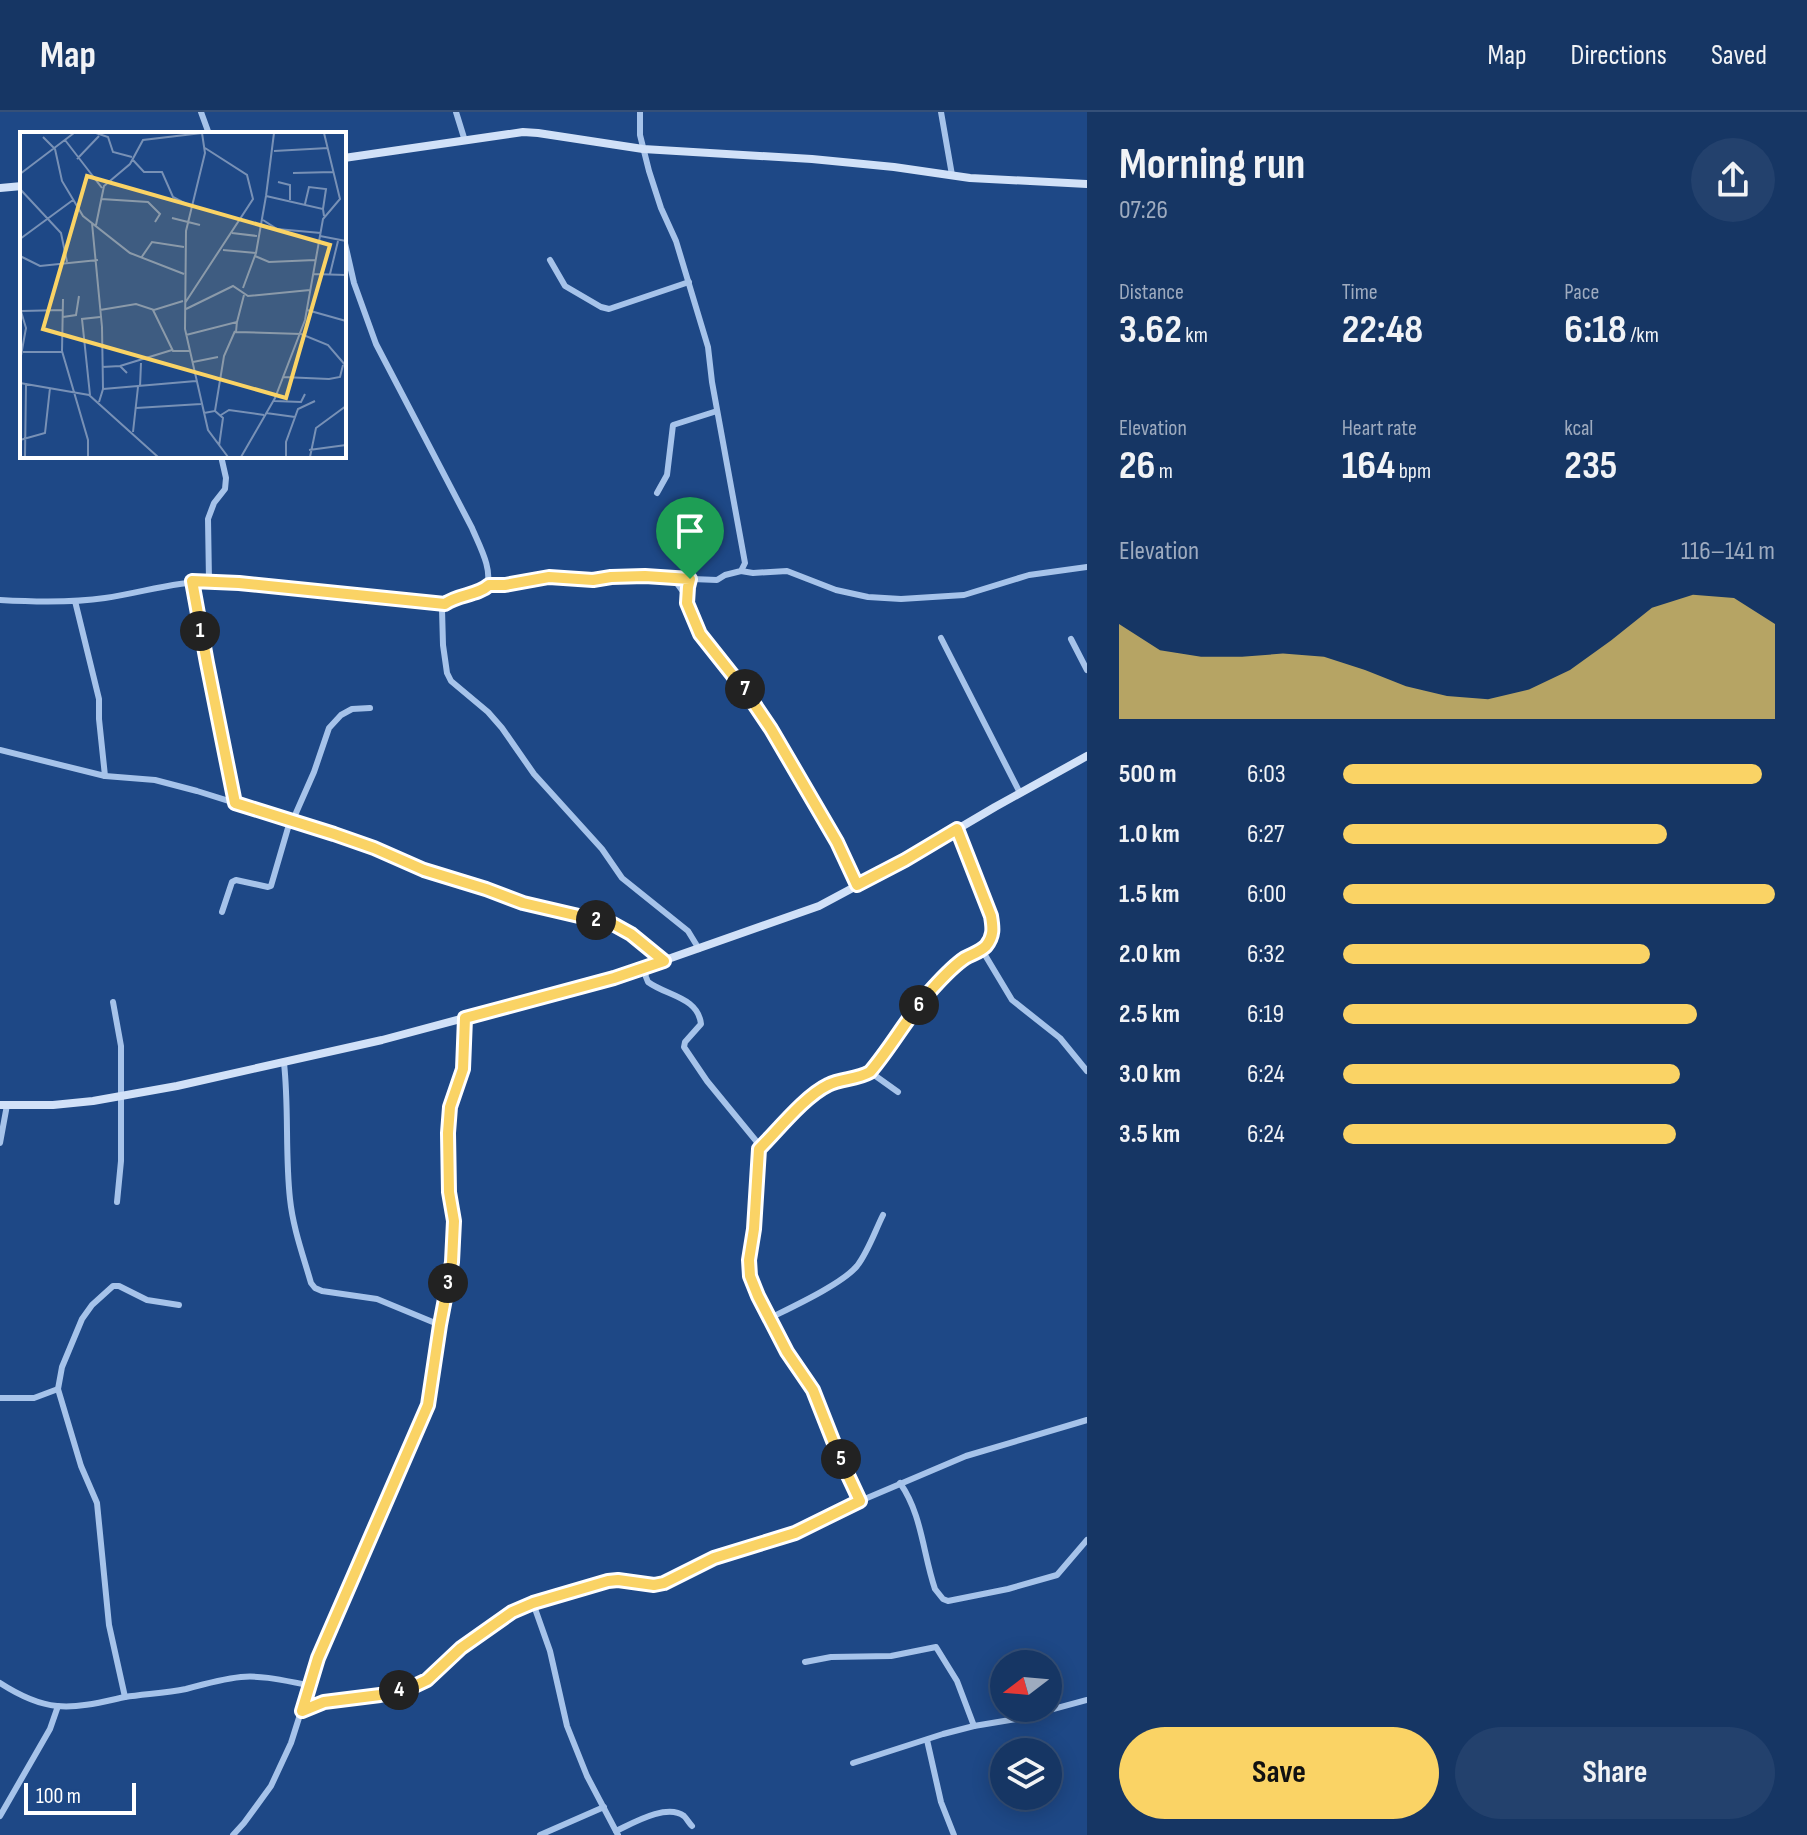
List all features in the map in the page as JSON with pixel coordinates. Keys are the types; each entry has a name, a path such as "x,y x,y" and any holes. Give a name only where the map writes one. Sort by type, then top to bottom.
{"main road":[{"path":"346,158 508,134 538,133 643,149 812,159 1002,181 1087,184"},
{"path":"0,188 20,186"},
{"path":"4,1105 53,1105 120,1097 284,1063 614,978 819,906 1087,756"}],"street":[{"path":"201,112 208,132"},
{"path":"456,112 465,141"},
{"path":"640,112 643,149 661,208 676,241 708,347 744,554 745,563 741,571"},
{"path":"941,112 952,175"},
{"path":"346,248 354,283 376,344 472,528 485,558 489,585"},
{"path":"550,260 565,286 609,309 689,282"},
{"path":"657,493 667,475 673,425 717,411"},
{"path":"209,581 208,519 214,503 225,489 221,458"},
{"path":"699,949 688,931 622,878 602,849 534,774 502,728 451,681 443,645 442,609 445,604 489,585 549,577 717,580 741,571 787,571 852,594 912,599 964,595 1029,575 1087,567"},
{"path":"668,578 681,587 700,634 771,729 837,842 857,885"},
{"path":"687,603 690,579"},
{"path":"0,600 75,601 192,581 209,581 445,604"},
{"path":"192,581 235,803"},
{"path":"75,601 99,699 105,776"},
{"path":"941,638 1020,793"},
{"path":"1071,639 1087,670"},
{"path":"222,912 232,882 271,886 291,821 314,772 329,728 352,709 370,708"},
{"path":"0,750 105,776 155,780 235,803 374,848 424,870 523,903 613,924 631,934 664,961"},
{"path":"759,1149 818,1090 835,1081 854,1079 870,1072 931,990 966,957 982,950 992,936 991,916 957,829"},
{"path":"982,950 1012,1000 1060,1038 1087,1071"},
{"path":"644,968 653,986 687,1002 699,1013 701,1024 684,1047 707,1081 753,1136 759,1149 750,1276 787,1352 813,1390 860,1501"},
{"path":"113,1002 121,1046 121,1161 117,1202"},
{"path":"233,1835 271,1786 291,1743 318,1658 428,1405 452,1262 454,1221 449,1192 449,1120 450,1107 463,1069 465,1018"},
{"path":"284,1063 290,1199 311,1283 315,1288 333,1294 377,1299 440,1325"},
{"path":"870,1072 898,1092"},
{"path":"0,1143 4,1105"},
{"path":"770,1318 849,1273 857,1265 883,1215"},
{"path":"125,1697 109,1625 97,1503 81,1466 58,1389 62,1367 82,1319 113,1286 147,1300 179,1305"},
{"path":"0,1398 34,1398 58,1389"},
{"path":"302,1711 324,1702 408,1689 427,1680 481,1633 512,1612 533,1603 608,1581 664,1583 714,1558 795,1533 860,1501 966,1456 1087,1420"},
{"path":"900,1483 915,1515 935,1589 948,1601 1057,1575 1087,1540"},
{"path":"533,1603 550,1651 567,1726 587,1776 617,1833 645,1817 670,1812 683,1815 692,1826"},
{"path":"805,1662 831,1657 891,1656 936,1647 957,1681 974,1726"},
{"path":"0,1683 18,1694 58,1706 96,1704 243,1677 308,1685"},
{"path":"853,1763 974,1726 1016,1719 1087,1700"},
{"path":"0,1816 50,1729 58,1706"},
{"path":"927,1740 941,1802 954,1835"},
{"path":"540,1835 604,1807"}],"route":[{"path":"645,576 690,579 687,603 700,634 771,729 837,842 857,885 957,829 991,916 993,929 988,944 966,957 931,990 870,1072 854,1079 835,1081 818,1090 759,1149 750,1276 787,1352 813,1390 860,1501 795,1533 714,1558 664,1583 608,1581 533,1603 512,1612 481,1633 427,1680 408,1689 324,1702 302,1711 318,1658 428,1405 452,1262 454,1221 449,1192 448,1133 450,1107 463,1069 465,1018 614,978 664,961 631,934 613,924 523,903 424,870 334,834 235,803 192,581 445,604 489,585 549,577 583,580 645,576"}]}
